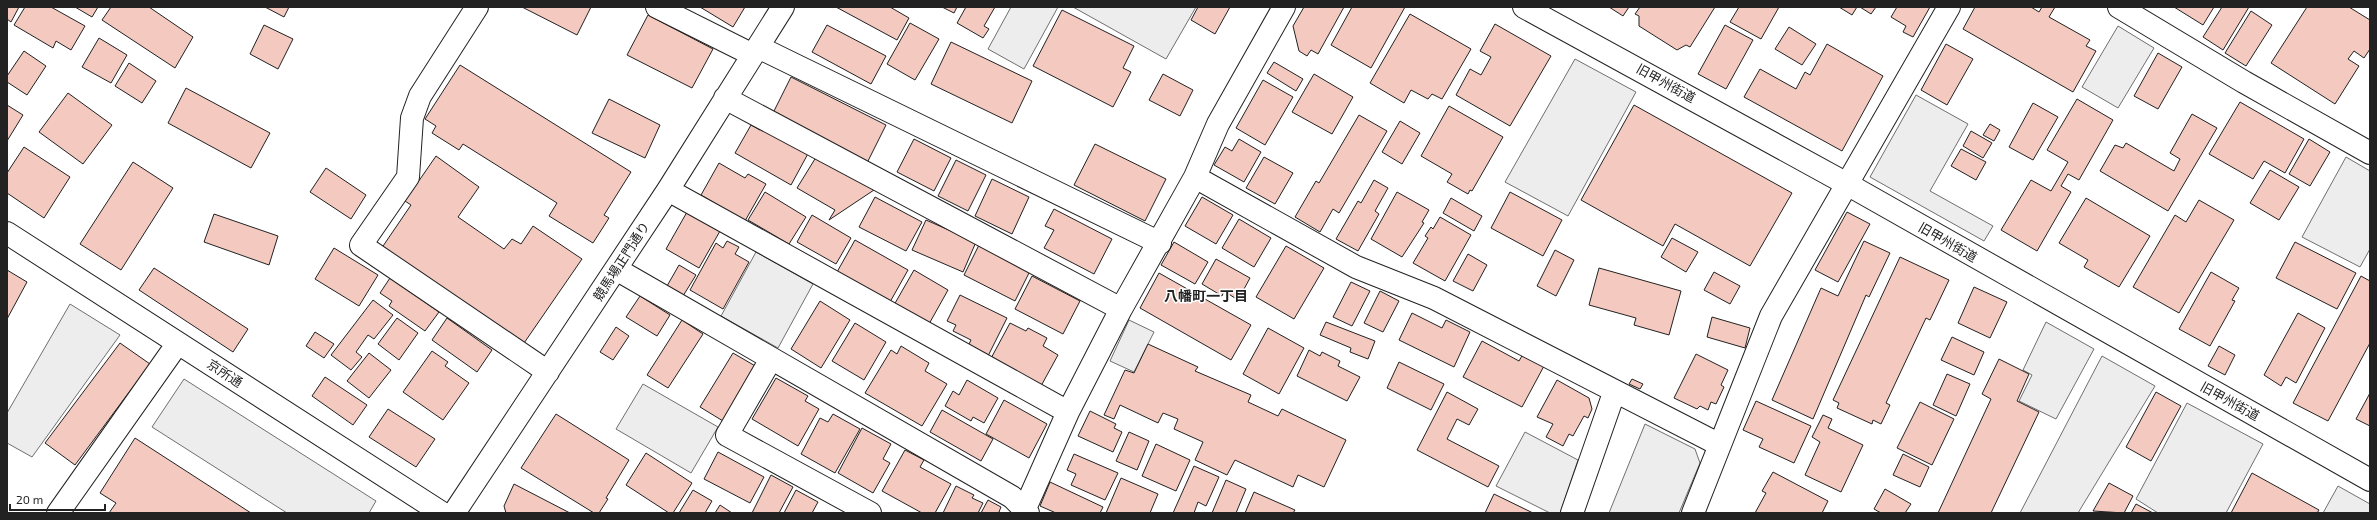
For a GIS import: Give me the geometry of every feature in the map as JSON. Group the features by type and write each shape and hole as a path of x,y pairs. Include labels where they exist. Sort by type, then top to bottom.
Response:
{"street":[{"path":"477,7 420,96 412,118 408,177 361,245 548,372"},
{"path":"657,7 756,51 1160,243"},
{"name":"競馬場正門通り","path":"454,513 616,270 783,7"},
{"path":"616,270 1012,497 1025,512 1068,412 1121,309 1160,243 1195,177 1218,124 1284,7"},
{"name":"旧甲州街道","path":"1524,7 1847,184 2370,480"},
{"path":"1693,513 1771,316 1949,7"},
{"path":"2119,7 2244,82 2370,153"},
{"path":"725,98 1121,309"},
{"path":"1195,177 1356,267 1434,298 1614,393 1720,445"},
{"path":"668,190 1068,412"},
{"name":"京所通","path":"7,232 442,513"},
{"path":"58,513 178,343"},
{"path":"771,359 727,435 870,513"},
{"path":"1572,513 1614,393"}],"shaded area":[{"path":"1011,7 1058,7 1024,69 988,49"},
{"path":"1073,7 1196,7 1166,59"},
{"path":"2118,26 2154,48 2118,108 2082,87"},
{"path":"1575,59 1636,92 1568,216 1505,182"},
{"path":"1916,95 1968,124 1930,191 1993,226 1984,241 1870,177"},
{"path":"2346,157 2370,171 2370,249 2360,267 2302,237"},
{"path":"756,252 813,284 778,348 721,316"},
{"path":"70,304 120,335 32,457 7,443 7,413"},
{"path":"1129,320 1154,332 1134,372 1110,361"},
{"path":"2046,322 2094,349 2056,419 2019,401 2032,375 2023,370"},
{"path":"2102,356 2155,386 2078,513 2020,513"},
{"path":"184,379 376,501 369,513 287,513 152,427"},
{"path":"643,384 718,427 691,473 616,429"},
{"path":"2187,403 2263,444 2226,513 2158,513 2136,499"},
{"path":"1645,424 1695,449 1700,463 1679,513 1609,513"},
{"path":"1525,432 1578,460 1560,513 1550,513 1496,486"},
{"path":"2338,486 2370,504 2370,513 2323,513"}],"building":[{"path":"7,7 19,7 11,22 7,19"},
{"path":"25,7 51,7 85,26 71,50 56,41 53,48 14,25"},
{"path":"75,7 98,7 92,17"},
{"path":"111,7 149,7 193,37 175,68 102,20"},
{"path":"265,7 289,7 284,17"},
{"path":"522,7 591,7 577,35"},
{"path":"700,7 745,7 733,27"},
{"path":"836,7 890,7 909,18 897,40"},
{"path":"942,7 957,7 954,13"},
{"path":"966,7 995,7 984,26 989,29 983,38 957,23"},
{"path":"1198,7 1230,7 1215,34 1191,20"},
{"path":"1304,7 1344,7 1318,54 1311,50 1307,56 1299,51 1293,26"},
{"path":"1352,7 1405,7 1371,68 1331,45"},
{"path":"1609,7 1629,7 1623,16"},
{"path":"1640,7 1715,7 1690,47 1686,45 1677,50 1639,26 1639,16 1635,14"},
{"path":"1739,7 1779,7 1761,39 1730,22"},
{"path":"1839,7 1857,7 1852,15"},
{"path":"1860,7 1876,7 1871,14"},
{"path":"1897,7 1930,7 1913,37 1903,32 1906,26 1891,17"},
{"path":"1975,7 2031,7 2039,12 2042,7 2055,7 2049,17 2090,40 2086,46 2096,51 2073,92 1963,29"},
{"path":"2174,7 2214,7 2203,25"},
{"path":"2222,7 2249,7 2223,50 2203,37"},
{"path":"2307,7 2349,7 2370,20 2370,49 2364,58 2354,51 2348,59 2359,66 2335,104 2271,63"},
{"path":"1062,10 1134,46 1123,68 1131,72 1113,107 1033,66"},
{"path":"2251,11 2272,25 2246,66 2225,53"},
{"path":"1410,14 1471,49 1442,99 1432,94 1428,99 1411,90 1404,103 1370,83"},
{"path":"648,15 713,49 692,88 627,55"},
{"path":"910,23 939,39 915,80 887,64"},
{"path":"1495,24 1551,56 1510,126 1456,95 1470,69 1481,75 1491,57 1480,51"},
{"path":"264,25 293,39 278,69 250,54"},
{"path":"827,25 886,56 871,84 812,52"},
{"path":"1725,25 1753,40 1726,89 1698,74"},
{"path":"1789,27 1816,44 1802,65 1775,49"},
{"path":"99,38 127,55 111,83 82,67"},
{"path":"951,42 1032,81 1012,123 931,84"},
{"path":"1827,44 1883,76 1842,151 1744,97 1760,69 1796,89 1805,72 1810,75"},
{"path":"1946,44 1973,59 1947,105 1921,90"},
{"path":"24,51 46,66 27,95 7,82 7,76"},
{"path":"2158,53 2182,67 2158,109 2134,96"},
{"path":"1274,62 1303,79 1296,91 1267,73"},
{"path":"129,63 156,81 142,103 115,86"},
{"path":"460,65 631,172 604,215 609,218 593,243 549,216 557,203 463,144 459,150 432,133 436,126 425,119"},
{"path":"1163,74 1193,90 1180,116 1149,100"},
{"path":"1314,74 1353,97 1332,134 1292,112"},
{"path":"791,77 886,125 867,163 772,115"},
{"path":"1263,80 1293,97 1265,145 1236,128"},
{"path":"186,88 270,133 251,168 168,123"},
{"path":"68,93 112,125 83,164 39,132"},
{"path":"609,99 660,125 645,158 592,133"},
{"path":"2077,99 2113,120 2079,180 2068,174 2061,186 2071,192 2037,251 2001,230 2031,180 2051,191 2068,162 2047,150"},
{"path":"2240,102 2304,139 2285,173 2264,161 2253,179 2209,154"},
{"path":"2033,103 2058,117 2033,160 2009,147"},
{"path":"7,105 23,115 7,141"},
{"path":"1634,105 1792,193 1750,266 1675,224 1663,246 1581,200"},
{"path":"1449,106 1503,137 1472,191 1470,190 1468,194 1447,182 1452,174 1421,156"},
{"path":"2192,114 2217,128 2168,211 2100,171 2115,145 2123,148 2126,143 2174,171 2180,159 2170,153"},
{"path":"1359,115 1387,131 1339,213 1333,209 1320,232 1295,217 1316,181 1319,183"},
{"path":"1400,121 1420,133 1402,164 1382,152"},
{"path":"763,124 810,150 791,185 735,153 751,125 760,130"},
{"path":"1990,124 2000,130 1994,141 1983,135"},
{"path":"1971,131 1992,143 1983,158 1963,146"},
{"path":"914,139 951,158 934,191 897,172"},
{"path":"1239,139 1261,152 1244,182 1214,165 1225,147 1232,151"},
{"path":"2309,139 2330,152 2310,186 2289,174"},
{"path":"1095,144 1166,179 1145,221 1074,185"},
{"path":"24,147 70,177 44,218 7,193 7,173"},
{"path":"1961,149 1986,162 1976,180 1951,166"},
{"path":"818,154 877,188 829,220 835,210 797,188"},
{"path":"436,156 479,187 458,217 504,249 512,239 521,244 533,226 582,259 522,346 381,249 411,205 405,201"},
{"path":"1264,157 1293,173 1275,204 1246,188"},
{"path":"956,160 986,175 968,211 938,196"},
{"path":"133,162 173,188 121,270 80,244"},
{"path":"719,163 745,178 748,174 766,184 745,221 701,195"},
{"path":"326,168 366,195 351,219 310,192"},
{"path":"2270,170 2299,187 2279,220 2250,203"},
{"path":"992,179 1029,197 1012,234 975,216"},
{"path":"1374,180 1388,188 1375,211 1379,214 1358,251 1336,239 1358,201 1361,203"},
{"path":"765,192 806,217 789,244 748,220"},
{"path":"1397,192 1429,210 1422,222 1424,223 1402,257 1371,239"},
{"path":"1510,192 1562,220 1543,256 1491,228"},
{"path":"875,197 922,222 906,251 859,227"},
{"path":"1202,197 1233,215 1216,244 1185,226"},
{"path":"1451,198 1482,216 1474,231 1443,213"},
{"path":"2086,198 2150,236 2119,287 2084,267 2088,260 2059,243"},
{"path":"2199,200 2234,220 2179,313 2133,287 2175,215 2186,222"},
{"path":"1054,209 1112,239 1094,274 1044,248 1054,230 1045,226"},
{"path":"687,212 720,231 699,268 666,249"},
{"path":"1847,212 1870,224 1838,282 1815,270"},
{"path":"214,214 278,236 269,265 204,242"},
{"path":"812,215 851,238 836,264 797,242"},
{"path":"1440,217 1471,235 1445,281 1413,263 1428,238 1425,236 1431,227 1433,229"},
{"path":"1239,219 1271,238 1254,267 1222,248"},
{"path":"926,220 976,242 963,272 912,250"},
{"path":"1672,238 1698,252 1686,272 1661,257"},
{"path":"855,240 908,270 890,302 837,272"},
{"path":"727,241 739,247 735,254 749,262 723,309 690,290 716,243 723,248"},
{"path":"1864,241 1890,253 1869,297 1866,295 1813,419 1772,400 1821,288 1838,296"},
{"path":"1174,242 1208,262 1195,284 1161,265"},
{"path":"2295,242 2356,273 2337,309 2276,278"},
{"path":"980,243 1031,269 1015,301 964,275"},
{"path":"1286,246 1324,268 1294,319 1256,297"},
{"path":"334,248 378,275 359,306 315,279"},
{"path":"1555,250 1574,260 1556,296 1537,286"},
{"path":"1468,254 1487,265 1473,291 1453,281"},
{"path":"1900,257 1949,280 1930,320 1926,318 1886,403 1890,405 1881,424 1873,420 1872,424 1837,408 1839,403 1833,400"},
{"path":"1216,259 1250,278 1238,300 1224,291 1222,296 1202,284"},
{"path":"679,265 696,275 683,296 667,286"},
{"path":"154,268 248,329 233,352 139,290"},
{"path":"1599,268 1681,291 1669,335 1634,325 1636,318 1589,305"},
{"path":"7,270 27,282 7,319"},
{"path":"914,270 948,290 929,324 894,305"},
{"path":"1714,272 1740,286 1730,304 1704,290"},
{"path":"2211,272 2239,288 2232,300 2235,301 2210,346 2179,329"},
{"path":"1159,273 1251,325 1231,360 1140,308"},
{"path":"1032,276 1080,301 1063,334 1015,309"},
{"path":"2361,276 2370,281 2370,343 2328,421 2293,403"},
{"path":"390,278 439,312 425,331 389,306 392,301 380,293"},
{"path":"1351,282 1370,291 1352,326 1333,317"},
{"path":"1974,287 2007,302 1990,338 1958,323"},
{"path":"1380,291 1399,301 1383,332 1364,323"},
{"path":"960,295 1007,318 987,358 967,348 971,340 953,331 956,325 947,321"},
{"path":"640,296 670,315 657,336 626,317"},
{"path":"373,300 393,315 374,339 368,335 356,352 362,357 351,370 331,355"},
{"path":"820,301 850,320 821,368 791,349"},
{"path":"1412,313 1442,328 1446,320 1470,332 1454,367 1399,340"},
{"path":"2298,313 2325,328 2296,383 2286,377 2281,386 2264,375"},
{"path":"1712,317 1750,328 1745,348 1707,337"},
{"path":"397,318 418,333 399,360 378,344"},
{"path":"447,318 492,350 477,372 432,340"},
{"path":"682,320 703,334 668,388 647,375"},
{"path":"1326,322 1375,341 1368,359 1350,352 1351,348 1320,335"},
{"path":"855,323 886,342 864,380 832,361"},
{"path":"1010,323 1026,331 1028,328 1047,338 1043,346 1058,355 1041,386 989,362"},
{"path":"616,327 629,336 613,360 600,352"},
{"path":"1268,328 1304,348 1279,394 1243,374"},
{"path":"315,332 334,344 324,358 306,346"},
{"path":"1952,337 1984,352 1974,375 1941,360"},
{"path":"1482,341 1519,361 1523,354 1544,366 1522,407 1463,377"},
{"path":"120,343 150,364 75,465 45,443"},
{"path":"1148,344 1198,367 1195,371 1251,395 1248,402 1278,416 1282,409 1346,440 1324,487 1298,475 1293,487 1235,460 1227,475 1195,460 1203,442 1174,429 1178,419 1163,413 1158,423 1120,405 1114,419 1104,415 1125,370 1134,373"},
{"path":"901,346 929,363 925,371 947,384 922,426 865,393 891,350 897,354"},
{"path":"2219,346 2235,355 2225,375 2208,366"},
{"path":"1309,350 1320,356 1322,352 1340,361 1338,366 1360,377 1347,401 1297,376"},
{"path":"432,351 448,362 445,366 469,383 443,420 403,392"},
{"path":"369,353 391,370 369,398 347,381"},
{"path":"733,353 757,367 723,421 700,407"},
{"path":"1696,354 1728,370 1721,385 1724,387 1716,404 1711,402 1708,410 1700,406 1697,409 1674,398"},
{"path":"1999,359 2029,374 2017,401 2039,412 1991,513 1938,513 1991,399 1982,394"},
{"path":"1399,362 1444,384 1431,410 1387,388"},
{"path":"1947,374 1970,384 1956,416 1933,405"},
{"path":"325,377 367,405 353,425 312,396"},
{"path":"776,378 808,396 805,401 819,409 798,446 752,419"},
{"path":"1632,379 1643,384 1640,389 1629,384"},
{"path":"967,380 998,398 984,423 973,417 971,421 945,406 953,391 959,395"},
{"path":"1557,380 1589,398 1592,409 1588,418 1584,416 1573,436 1569,434 1563,446 1546,437 1553,424 1537,417"},
{"path":"1447,392 1478,409 1469,425 1457,419 1447,439 1499,466 1488,487 1417,450"},
{"path":"2156,392 2181,406 2151,461 2126,447"},
{"path":"2370,393 2370,426 2356,419"},
{"path":"1004,400 1047,424 1029,458 986,434"},
{"path":"1756,401 1811,426 1794,463 1759,447 1763,439 1743,430"},
{"path":"1920,402 1954,419 1932,465 1897,448"},
{"path":"388,409 435,439 416,467 369,437"},
{"path":"942,410 993,439 981,461 930,432"},
{"path":"1090,411 1116,424 1114,428 1122,432 1113,452 1078,436"},
{"path":"556,414 629,460 606,498 608,499 599,513 594,513 521,468"},
{"path":"833,414 860,429 835,473 801,454 820,418 828,422"},
{"path":"1823,415 1832,419 1828,428 1863,445 1841,492 1805,475 1820,442 1812,437"},
{"path":"862,428 891,444 883,459 890,463 873,493 838,473"},
{"path":"1129,432 1149,441 1137,470 1116,461"},
{"path":"135,438 251,513 109,513 116,503 100,493"},
{"path":"1156,444 1190,460 1176,491 1142,476"},
{"path":"905,450 924,460 920,467 951,484 935,513 922,513 882,491"},
{"path":"718,452 764,477 750,503 704,479"},
{"path":"646,453 692,483 673,513 669,513 626,485"},
{"path":"1074,454 1118,473 1105,500 1071,485 1076,474 1067,470"},
{"path":"1903,454 1929,467 1920,487 1893,475"},
{"path":"1194,466 1219,477 1206,506 1198,502 1194,513 1173,513"},
{"path":"1773,472 1828,501 1822,513 1755,513 1766,493 1762,491"},
{"path":"2252,473 2319,510 2317,513 2231,513"},
{"path":"771,475 793,487 779,513 752,513"},
{"path":"1121,478 1158,494 1150,513 1106,513"},
{"path":"1226,480 1246,489 1236,513 1212,513"},
{"path":"1050,482 1103,507 1100,513 1056,513 1040,506"},
{"path":"2109,483 2133,496 2124,513 2093,511"},
{"path":"514,484 570,513 506,513 504,506"},
{"path":"956,486 974,495 972,498 983,503 978,513 943,513"},
{"path":"1885,489 1911,504 1905,513 1881,513 1874,509"},
{"path":"693,490 712,501 705,513 679,513"},
{"path":"796,490 818,502 812,513 784,513"},
{"path":"1254,492 1295,510 1293,513 1245,513"},
{"path":"1494,494 1533,513 1485,513"},
{"path":"988,500 1001,507 999,512 1002,513 981,513"},
{"path":"2136,504 2153,513 2131,513"},
{"path":"720,505 732,513 715,513"}],"district":[{"name":"八幡町一丁目","path":"1206,296"}]}
